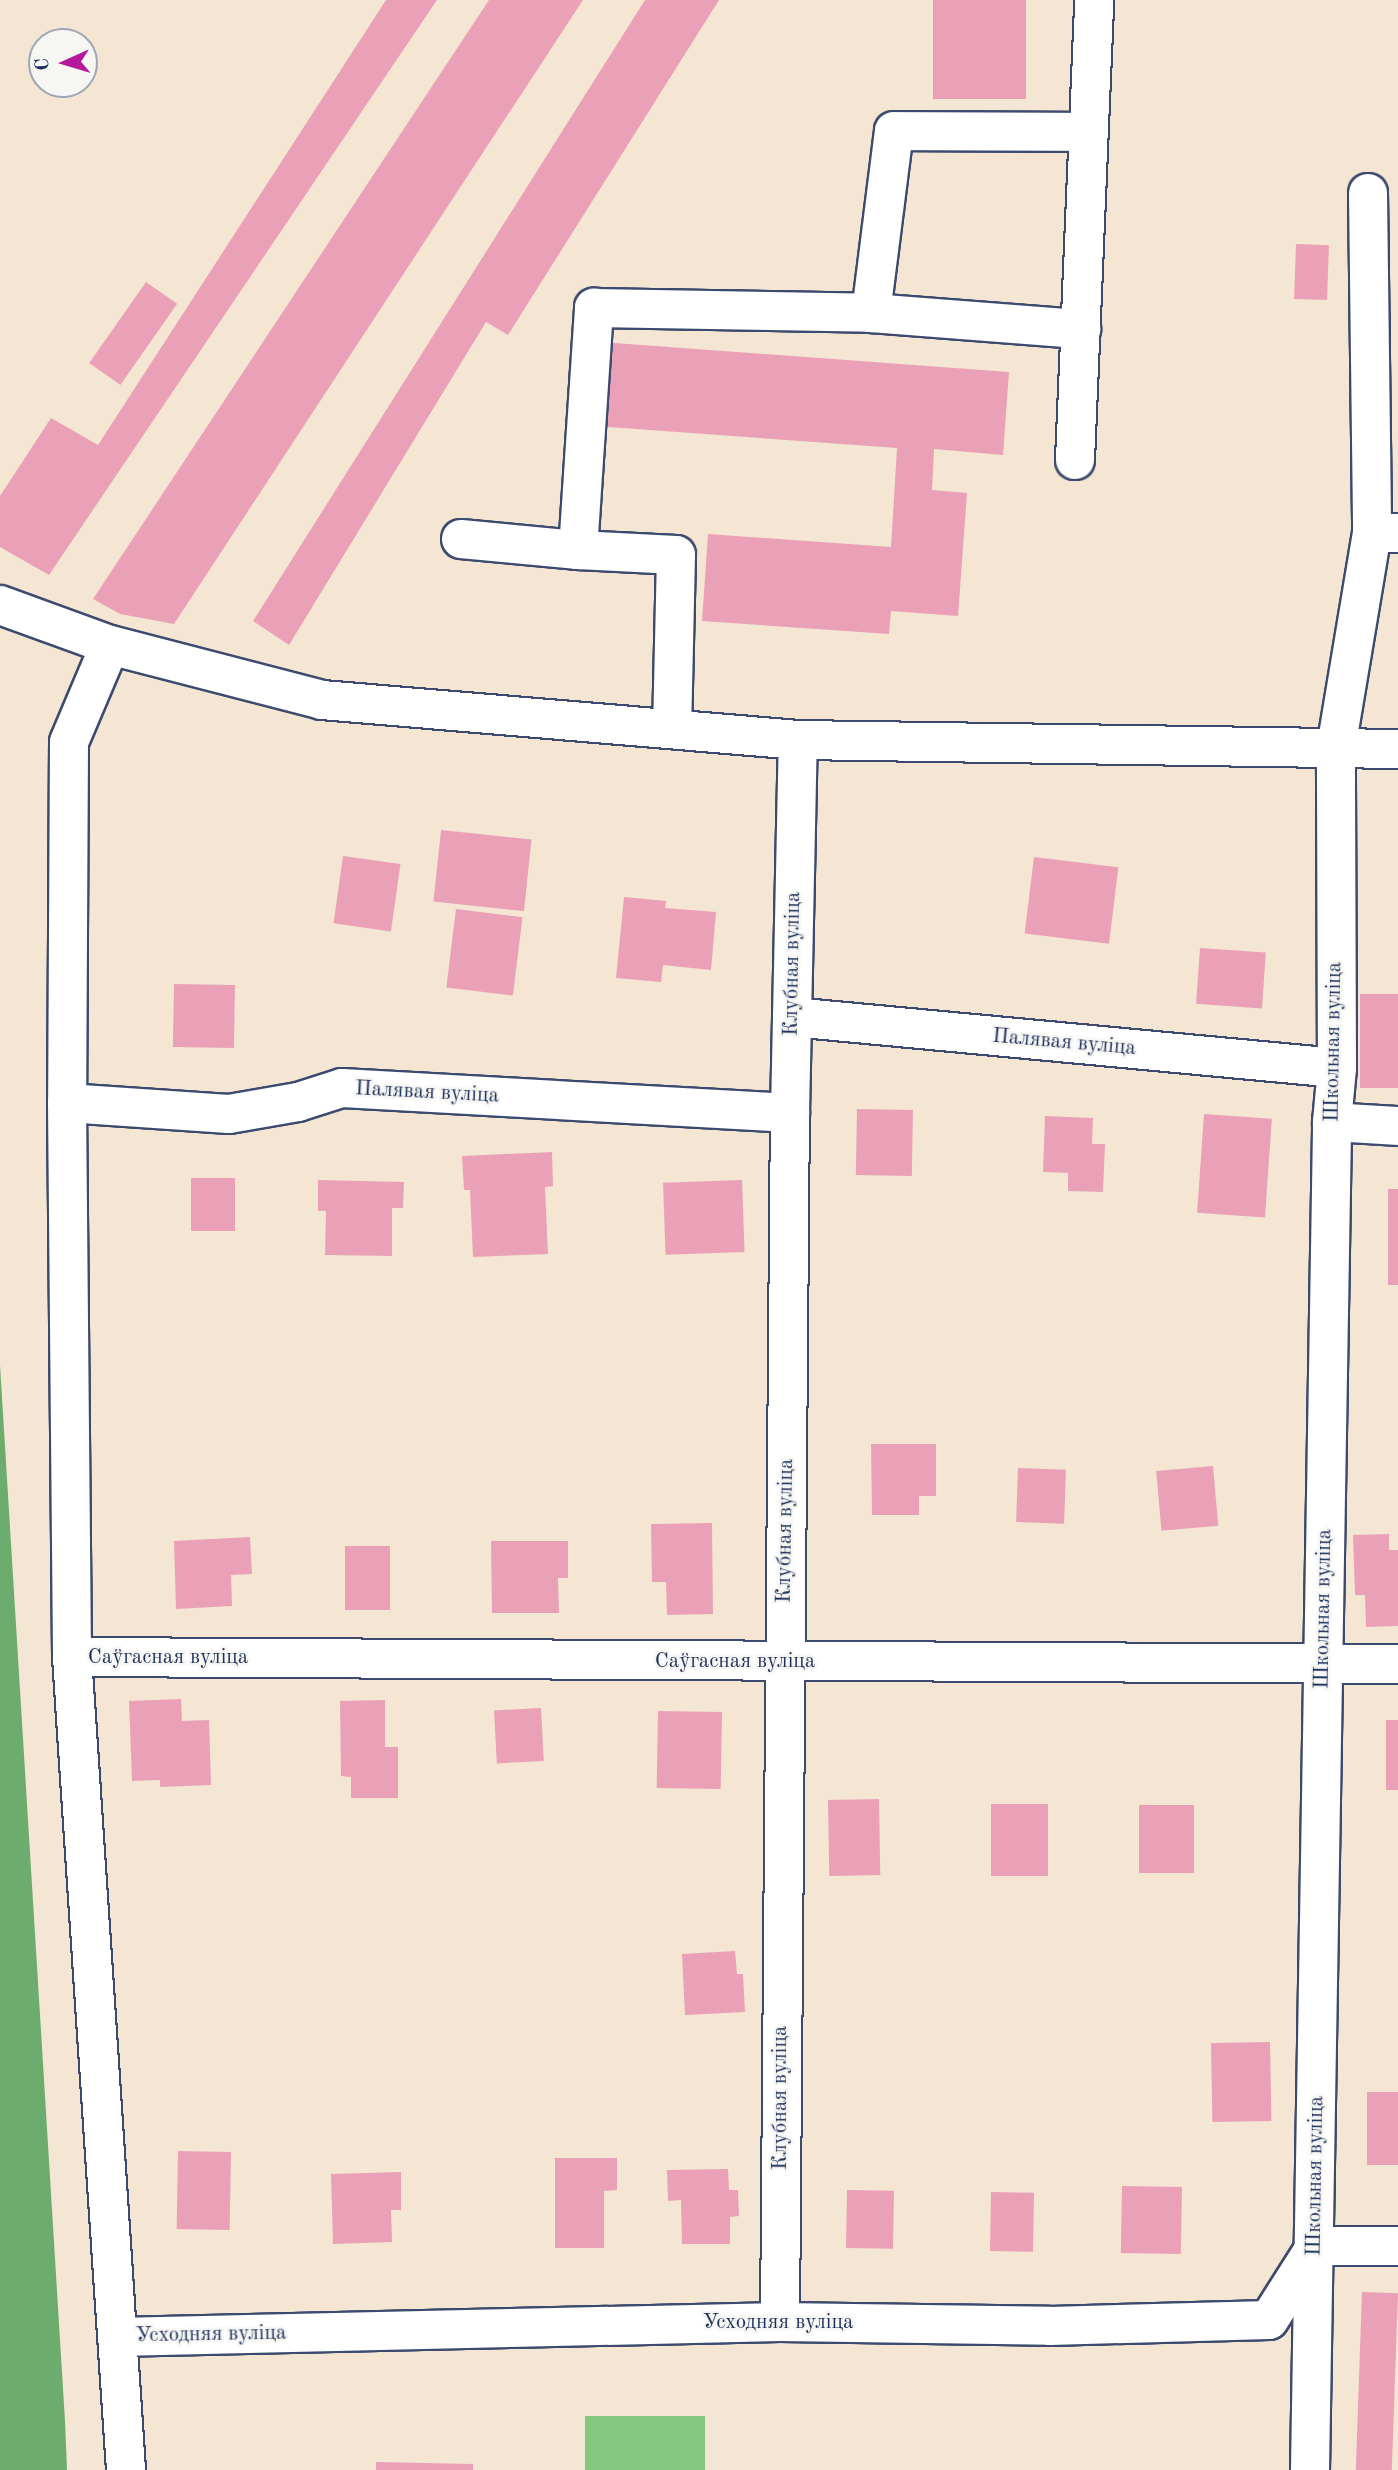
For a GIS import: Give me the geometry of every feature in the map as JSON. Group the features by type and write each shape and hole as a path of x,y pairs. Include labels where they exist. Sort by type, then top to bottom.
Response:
{"street":[{"path":"1075,460 1094,0"},
{"path":"871,313 894,131 1089,132"},
{"name":"Школьная вуліца","path":"1310,2470 1332,1122 1337,1068 1336,748 1385,533 1368,193"},
{"path":"578,550 594,308 871,313 1080,328"},
{"path":"461,539 578,550 676,555 672,729"},
{"path":"0,605 110,645 321,700 798,740 1398,750"},
{"path":"110,645 69,742 67,1103 72,1657 125,2470"},
{"name":"Клубная вуліца","path":"780,2322 790,1112 798,740"},
{"name":"Палявая вуліца","path":"792,1017 1337,1068"},
{"name":"Палявая вуліца","path":"67,1103 229,1114 298,1102 342,1088 790,1112"},
{"path":"1332,1122 1398,1126"},
{"name":"Саўгасная вуліца","path":"72,1657 1398,1664"},
{"path":"1315,2246 1398,2246"},
{"name":"Усходняя вуліца","path":"117,2337 780,2322 1050,2326 1269,2320 1315,2246"}],"green space":[{"path":"0,1365 65,2421 67,2470 0,2470"},
{"path":"585,2416 705,2416 705,2470 585,2470"}],"building":[{"path":"386,0 437,0 49,575 0,547 0,496 51,418 98,445"},
{"path":"489,0 583,0 174,624 120,614 93,599"},
{"path":"645,0 719,0 508,335 486,322 289,645 253,621"},
{"path":"933,0 1026,0 1026,99 933,99"},
{"path":"1296,244 1329,245 1327,300 1294,299"},
{"path":"146,282 177,304 120,385 89,363"},
{"path":"601,342 1009,372 1003,455 934,449 932,490 967,493 958,616 891,611 889,634 702,621 708,534 891,547 897,448 594,426"},
{"path":"441,830 532,840 524,911 433,902"},
{"path":"343,856 400,864 391,931 334,923"},
{"path":"1034,857 1118,867 1109,944 1025,933"},
{"path":"624,897 666,901 665,908 716,912 711,970 663,965 661,982 616,978"},
{"path":"456,909 523,917 513,996 446,987"},
{"path":"1200,948 1266,953 1262,1008 1196,1004"},
{"path":"174,984 235,985 234,1048 173,1047"},
{"path":"1360,994 1398,994 1398,1088 1360,1088"},
{"path":"857,1109 913,1110 912,1176 856,1175"},
{"path":"1204,1114 1272,1119 1265,1218 1197,1213"},
{"path":"1045,1116 1093,1118 1092,1144 1105,1144 1103,1192 1068,1191 1068,1173 1043,1172"},
{"path":"552,1152 553,1186 545,1187 548,1254 473,1257 470,1190 464,1190 462,1156"},
{"path":"191,1178 235,1178 235,1231 191,1231"},
{"path":"318,1180 404,1182 403,1208 392,1208 392,1256 325,1255 326,1211 318,1211"},
{"path":"742,1180 745,1252 666,1255 663,1183"},
{"path":"1388,1189 1398,1189 1398,1285 1388,1285"},
{"path":"871,1444 936,1444 936,1496 919,1496 919,1515 872,1515"},
{"path":"1213,1466 1218,1526 1161,1531 1156,1471"},
{"path":"1018,1468 1066,1470 1064,1524 1016,1522"},
{"path":"712,1523 713,1614 667,1615 666,1582 652,1582 651,1524"},
{"path":"1389,1534 1389,1550 1398,1550 1398,1626 1366,1627 1365,1595 1355,1595 1353,1535"},
{"path":"250,1537 252,1574 231,1575 232,1606 176,1609 174,1541"},
{"path":"491,1541 568,1541 568,1578 558,1578 559,1613 492,1613"},
{"path":"345,1546 390,1546 390,1610 345,1610"},
{"path":"181,1699 182,1721 209,1720 211,1785 160,1787 160,1780 132,1781 129,1701"},
{"path":"385,1700 385,1747 398,1747 398,1798 351,1798 351,1777 341,1776 340,1701"},
{"path":"541,1708 544,1761 497,1763 494,1710"},
{"path":"658,1711 722,1712 721,1789 657,1788"},
{"path":"1386,1720 1398,1720 1398,1790 1386,1790"},
{"path":"879,1799 880,1875 829,1876 828,1800"},
{"path":"991,1804 1048,1804 1048,1876 991,1876"},
{"path":"1139,1805 1194,1805 1194,1873 1139,1873"},
{"path":"735,1951 737,1974 743,1974 745,2012 685,2015 682,1954"},
{"path":"1270,2042 1271,2121 1212,2122 1211,2043"},
{"path":"1367,2092 1398,2092 1398,2165 1367,2165"},
{"path":"178,2151 231,2152 230,2230 177,2229"},
{"path":"555,2158 617,2158 617,2190 604,2191 604,2248 555,2248"},
{"path":"728,2169 729,2190 738,2190 739,2216 730,2217 730,2244 682,2244 681,2200 668,2201 667,2170"},
{"path":"401,2172 401,2210 391,2210 392,2242 333,2244 331,2174"},
{"path":"1122,2186 1182,2187 1181,2254 1121,2253"},
{"path":"847,2190 894,2191 893,2249 846,2248"},
{"path":"991,2192 1034,2193 1033,2252 990,2251"},
{"path":"1362,2292 1398,2293 1392,2470 1356,2470"},
{"path":"376,2462 473,2464 473,2470 376,2470"}]}
